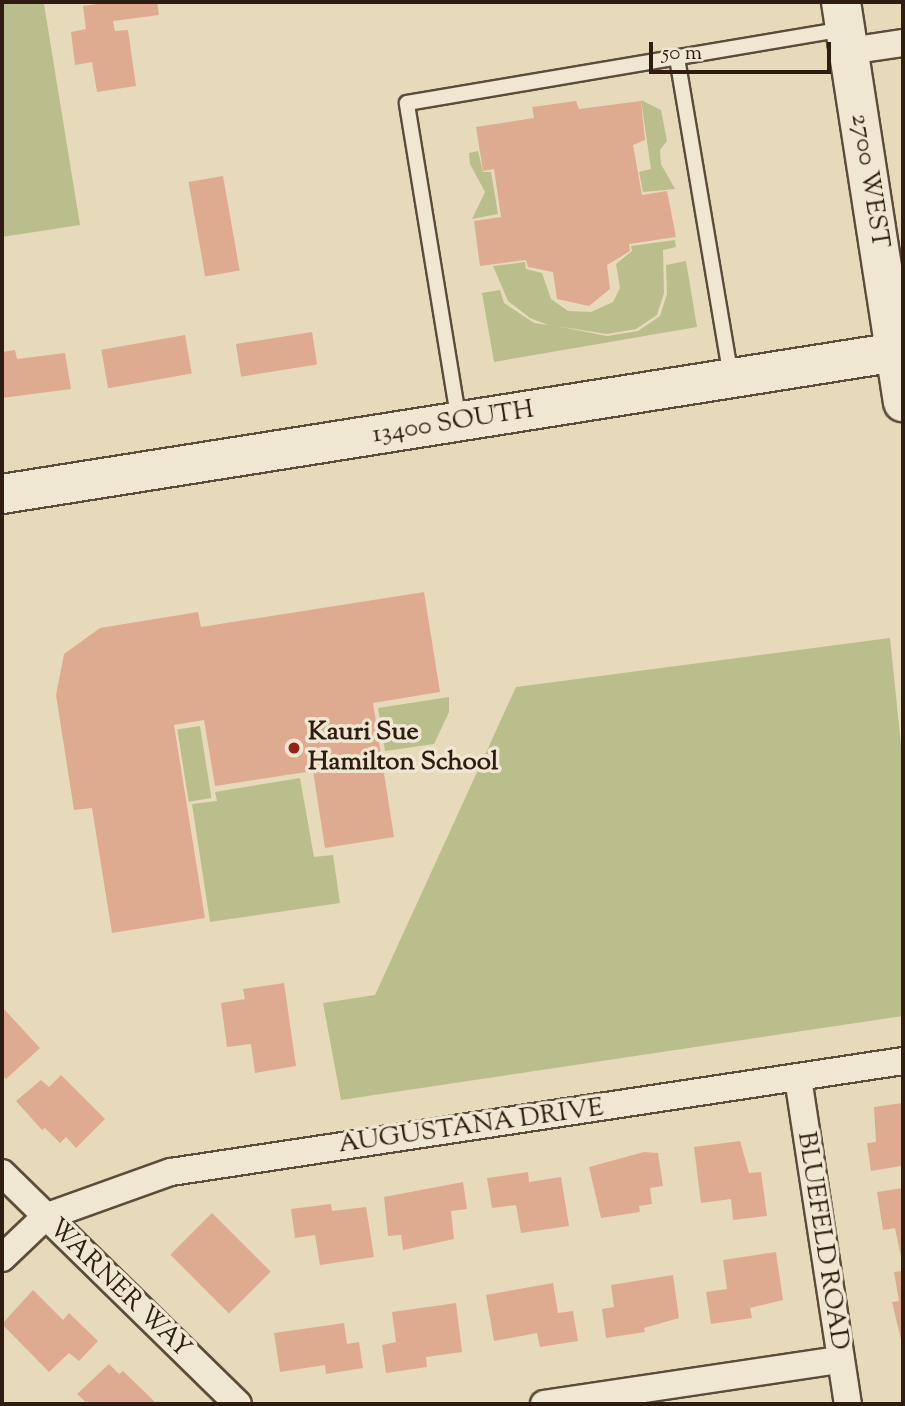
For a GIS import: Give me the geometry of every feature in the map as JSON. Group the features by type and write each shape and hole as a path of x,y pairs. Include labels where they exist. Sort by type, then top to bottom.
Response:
{"main road":[{"name":"2700 WEST","path":"846,27 899,351 903,402"},
{"name":"13400 SOUTH","path":"2,494 899,351"}],"street":[{"path":"846,27 903,43"},
{"name":"AUGUSTANA DRIVE","path":"45,1217 171,1171 903,1061"},
{"name":"BLUEFELD ROAD","path":"798,1078 848,1404"},
{"name":"WARNER WAY","path":"2,1173 238,1404"},
{"path":"2,1258 45,1217"},
{"path":"544,1404 840,1360"}],"lane":[{"path":"459,422 407,103 846,27"},
{"path":"677,58 731,379"}],"green space":[{"path":"2,2 44,4 80,225 2,237"},
{"path":"641,100 661,110 667,141 660,150 661,164 675,189 643,192 639,172 651,169"},
{"path":"478,151 483,172 491,172 498,214 472,219 485,192 470,164 469,153"},
{"path":"675,240 676,247 663,250 664,293 657,315 636,329 607,334 556,326 607,336 638,331 660,316 667,294 666,265 686,261 697,327 494,362 482,293 500,290 504,303 534,323 548,325 530,318 508,301 493,266 525,262 526,269 542,273 551,299 568,311 591,312 613,302 620,288 616,264 632,251 631,246"},
{"path":"890,638 903,765 903,1016 341,1100 323,1003 375,995 516,687"},
{"path":"449,697 449,712 434,744 385,751 378,708"},
{"path":"200,726 211,798 189,802 177,730"},
{"path":"300,778 314,857 333,855 340,903 210,922 192,804 217,801 215,792"}],"building":[{"path":"113,2 157,2 159,15 113,21 115,31 128,30 136,86 97,92 92,62 75,65 71,32 86,29 83,6"},
{"path":"576,101 579,109 641,101 645,140 633,145 642,195 667,191 676,237 629,244 630,251 607,265 610,289 589,306 557,299 553,272 528,267 526,260 480,266 474,221 501,217 494,169 483,171 476,127 534,118 532,107"},
{"path":"223,176 240,271 205,277 189,182"},
{"path":"312,332 317,365 241,377 236,344"},
{"path":"185,335 192,373 108,388 101,350"},
{"path":"15,350 17,359 65,353 71,389 2,398 2,352"},
{"name":"Kauri Sue Hamilton School","path":"424,592 440,692 373,703 394,837 325,848 313,771 215,786 204,720 174,725 205,918 112,933 92,808 74,810 56,695 64,654 100,628 198,612 201,627"},
{"path":"284,983 296,1066 255,1073 251,1044 227,1047 221,1003 245,999 243,989"},
{"path":"2,1007 40,1048 6,1079 2,1075"},
{"path":"61,1075 105,1119 76,1148 66,1137 60,1143 45,1128 42,1130 16,1101 41,1080 49,1087"},
{"path":"903,1103 901,1166 871,1171 867,1143 876,1142 874,1107"},
{"path":"740,1141 749,1173 761,1172 767,1216 733,1220 731,1199 701,1203 694,1147"},
{"path":"644,1152 658,1153 663,1186 650,1188 652,1204 639,1206 640,1212 601,1218 589,1167"},
{"path":"528,1172 529,1182 561,1177 569,1226 521,1233 516,1205 492,1208 487,1178"},
{"path":"463,1182 467,1209 451,1211 454,1239 403,1250 401,1235 388,1236 384,1197"},
{"path":"903,1188 901,1257 895,1228 883,1230 877,1192"},
{"path":"331,1204 332,1211 366,1207 374,1257 320,1265 315,1235 295,1238 291,1209"},
{"path":"212,1213 271,1272 229,1313 170,1255"},
{"path":"776,1252 783,1300 750,1308 752,1318 711,1324 706,1292 727,1289 723,1260"},
{"path":"903,1271 902,1344 892,1302 899,1301 894,1272"},
{"path":"673,1275 679,1318 644,1328 645,1332 606,1338 602,1309 614,1307 611,1285"},
{"path":"553,1283 558,1313 573,1311 578,1341 540,1347 537,1333 494,1341 486,1295"},
{"path":"33,1290 63,1320 69,1313 98,1341 79,1361 69,1353 49,1372 2,1324"},
{"path":"456,1303 462,1352 426,1357 427,1367 386,1373 382,1345 396,1342 392,1312"},
{"path":"344,1323 347,1344 359,1342 363,1368 326,1374 325,1365 280,1372 274,1333"},
{"path":"109,1364 119,1374 123,1371 157,1404 88,1404 77,1394"}],"place":[{"name":"Kauri Sue Hamilton School","path":"294,748"}]}
